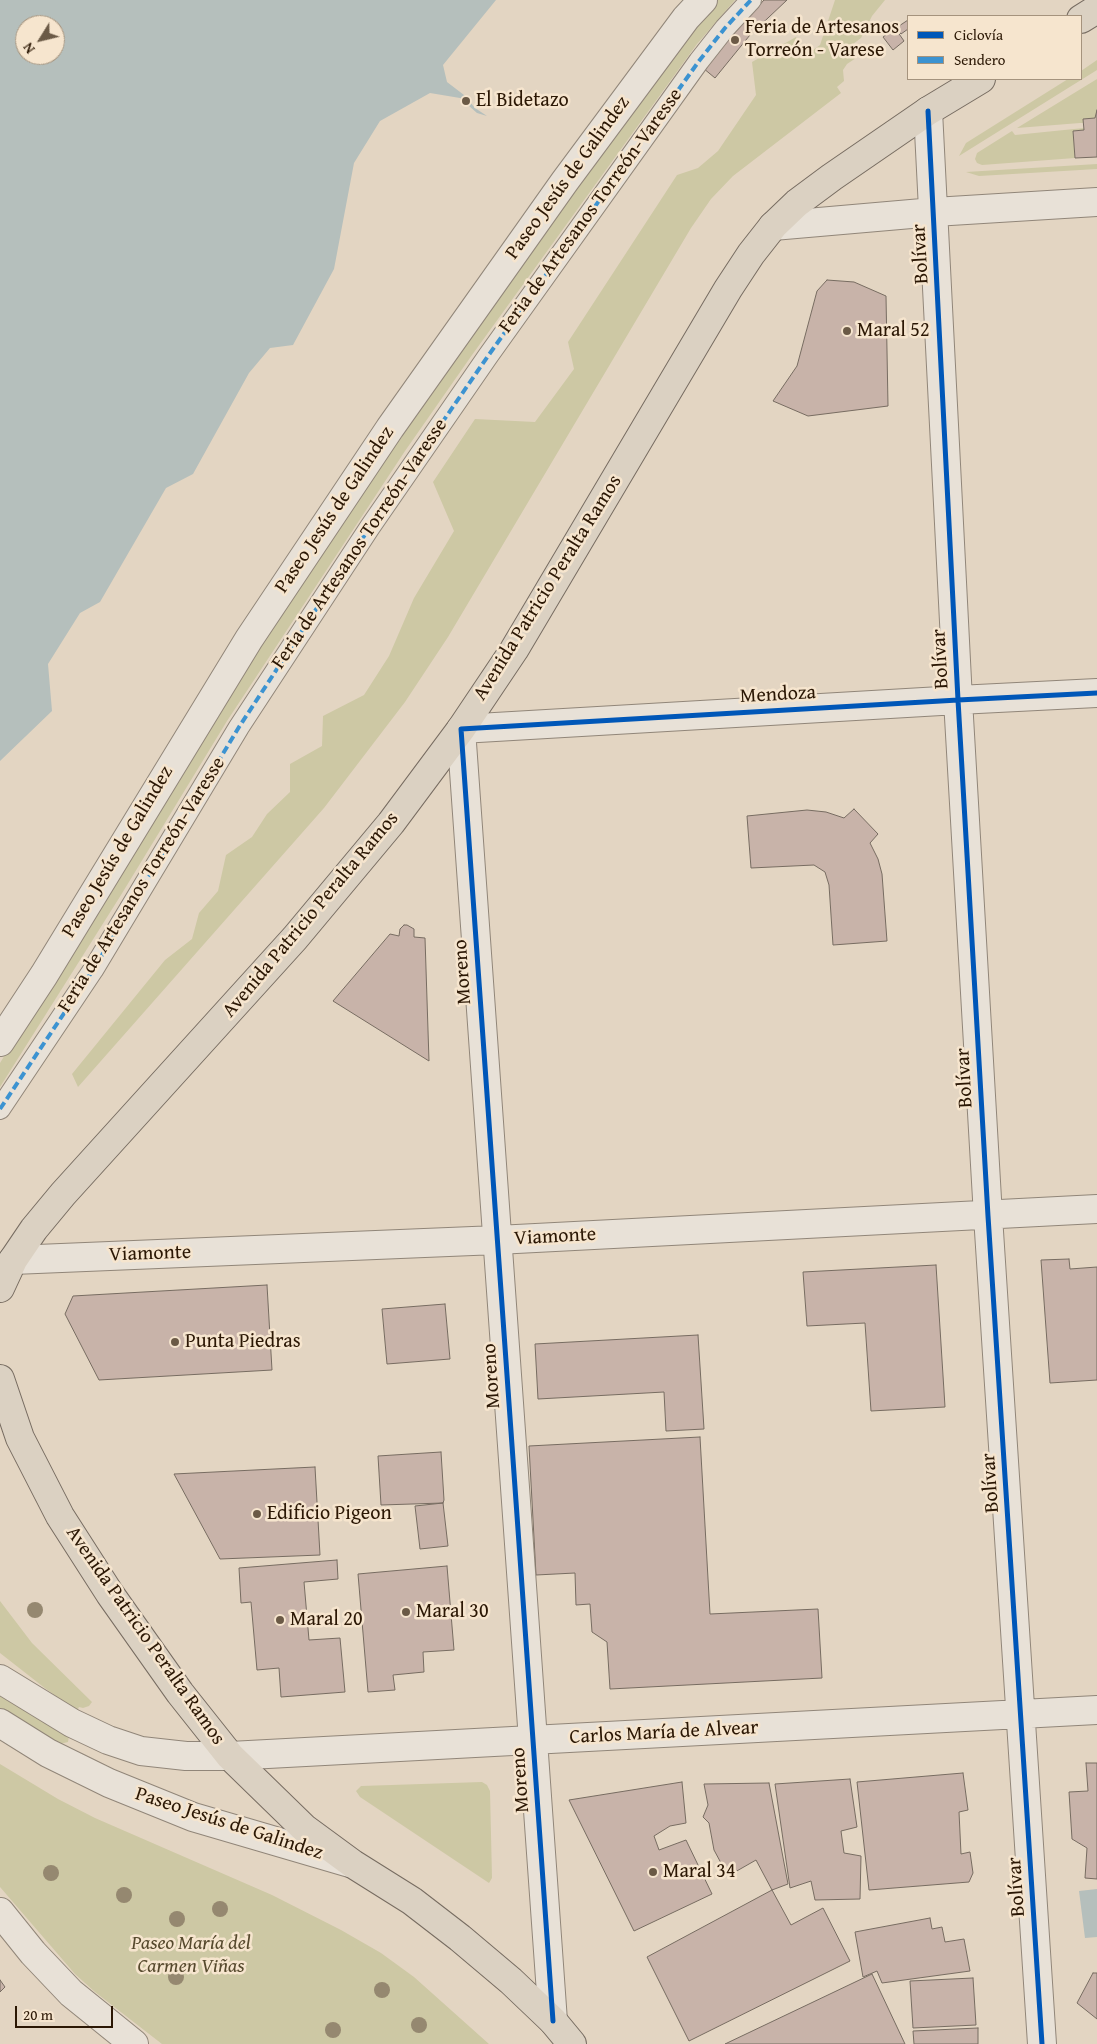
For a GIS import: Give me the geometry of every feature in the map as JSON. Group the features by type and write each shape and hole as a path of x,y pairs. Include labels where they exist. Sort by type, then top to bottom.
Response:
{"main road":[{"path":"1082,17 1097,9"},
{"name":"Avenida Patricio Peralta Ramos","path":"0,1288 13,1260 34,1229 63,1194 301,931 391,823 461,729 514,650 746,261 773,226 797,203 832,177 928,110 979,80"},
{"name":"Avenida Patricio Peralta Ramos","path":"0,1379 20,1438 60,1516 110,1594 169,1678 230,1756 304,1828 353,1864 412,1901 460,1938 511,1981 553,2021 572,2044"}],"street":[{"name":"Paseo Jesús de Galindez","path":"0,1042 44,975 249,639 412,395 565,181 686,18 703,0"},
{"name":"Feria de Artesanos Torreón-Varesse","path":"0,1109 93,970 239,727 370,527 488,356 699,61 725,28 751,0"},
{"name":"Bolívar","path":"928,110 958,700 988,1216 1042,2044"},
{"path":"773,226 934,212 1097,202"},
{"name":"Mendoza","path":"461,729 1097,693"},
{"name":"Moreno","path":"461,729 553,2021"},
{"name":"Viamonte","path":"13,1260 497,1240 1097,1209"},
{"path":"0,1679 72,1723 108,1740 142,1751 186,1756 230,1756"},
{"name":"Carlos María de Alvear","path":"230,1756 1097,1710"},
{"name":"Paseo Jesús de Galindez","path":"0,1724 48,1753 109,1784 193,1817 353,1864"},
{"path":"0,1912 33,1953 71,1993 134,2044"}],"green space":[{"path":"716,0 735,0 697,44 472,355 405,451 227,721 121,895 0,1087 0,1063 215,714 424,399 703,15"},
{"path":"835,0 885,0 872,16 861,38 849,47 856,58 847,64 843,70 844,81 837,87 841,93 733,176 711,199 691,228 448,637 405,702 324,808 78,1087 72,1074 165,960 192,939 199,913 218,891 226,855 252,837 267,814 290,792 290,764 322,746 323,716 364,695 389,656 414,598 454,531 433,482 475,419 535,422 574,369 568,342 677,175 698,168 718,151 756,95 752,62 796,37 806,55 820,45"},
{"path":"1097,60 1097,70 1082,79 1082,70"},
{"path":"1097,79 1097,110 1095,118 1084,119 1083,123 1017,128"},
{"path":"1066,80 1081,80 959,156 966,143"},
{"path":"1084,128 1084,130 1073,131 1075,158 982,165 977,163 975,159 977,153 1012,131 1015,135"},
{"path":"1097,164 1097,169 979,176 966,172"},
{"path":"0,1601 32,1643 92,1702 89,1706 79,1707 77,1711 0,1653"},
{"path":"0,1693 69,1736 68,1742 60,1744 0,1708"},
{"name":"Paseo María del Carmen Viñas","path":"0,1764 58,1799 95,1818 272,1895 341,1930 381,1953 414,1977 489,2044 162,2044 75,1974 0,1887"},
{"path":"482,1782 487,1785 490,1791 492,1878 489,1883 360,1797 356,1791 361,1786"}],"shaded area":[{"path":"0,0 496,0 443,65 447,82 464,95 475,108 487,116 477,113 460,98 430,93 380,121 354,163 334,269 293,345 270,348 249,373 193,474 166,488 100,602 80,613 48,664 52,711 0,761"},
{"path":"1097,1889 1097,1937 1085,1938 1079,1891"}],"building":[{"name":"Feria de Artesanos Torreón - Varese","path":"764,0 787,0 750,35 715,78 703,68"},
{"path":"907,21 907,30 901,34 896,28"},
{"path":"895,28 904,41 893,50 883,37"},
{"path":"1097,110 1097,157 1075,158 1073,131 1084,130 1083,119 1095,118"},
{"name":"Maral 52","path":"827,280 854,282 886,296 888,406 808,416 773,401 797,366 817,291"},
{"path":"854,809 878,834 870,843 878,859 882,874 887,941 833,945 829,885 825,872 814,865 751,868 747,816 807,810 826,812 844,818"},
{"path":"404,925 414,929 414,937 425,938 429,1061 333,1001 390,934 399,936 400,929"},
{"path":"1069,1259 1070,1269 1097,1267 1097,1380 1050,1383 1041,1260"},
{"path":"936,1265 945,1407 871,1411 865,1323 807,1326 803,1272"},
{"name":"Punta Piedras","path":"267,1285 272,1370 99,1380 65,1314 73,1296"},
{"path":"445,1304 450,1359 387,1364 382,1309"},
{"path":"698,1335 704,1429 666,1431 664,1392 538,1399 535,1344"},
{"path":"700,1437 710,1614 818,1609 822,1678 610,1689 607,1642 592,1632 590,1604 576,1605 575,1573 536,1575 529,1446"},
{"path":"441,1452 443,1503 381,1505 378,1456"},
{"name":"Edificio Pigeon","path":"315,1467 320,1555 220,1559 174,1474"},
{"path":"443,1503 448,1546 420,1549 415,1506"},
{"name":"Maral 20","path":"337,1560 338,1579 304,1582 309,1640 340,1638 345,1692 281,1697 279,1668 257,1670 251,1602 241,1603 239,1568"},
{"name":"Maral 30","path":"447,1566 454,1650 423,1652 424,1672 393,1675 395,1690 368,1692 358,1574"},
{"path":"1086,1763 1097,1763 1097,1879 1085,1878 1087,1848 1072,1839 1069,1792 1088,1791"},
{"path":"963,1773 968,1810 959,1812 961,1854 970,1852 973,1873 969,1882 869,1890 857,1782"},
{"path":"850,1779 857,1827 841,1831 844,1853 861,1856 860,1899 815,1900 811,1881 790,1888 775,1784"},
{"name":"Maral 34","path":"682,1782 686,1823 670,1826 654,1836 659,1850 686,1840 712,1894 634,1931 569,1800"},
{"path":"769,1783 788,1884 772,1890 756,1860 728,1876 714,1850 709,1823 703,1817 708,1805 704,1784"},
{"path":"772,1890 791,1925 823,1908 850,1961 689,2041 647,1957"},
{"path":"930,1918 932,1929 942,1927 945,1942 964,1939 970,1971 882,1983 877,1971 863,1977 855,1932"},
{"path":"1093,1973 1097,1973 1097,2019 1077,2003"},
{"path":"872,1974 905,2044 725,2044"},
{"path":"973,1978 976,2025 913,2028 910,1981"},
{"path":"0,1980 5,1987 0,1992"},
{"path":"978,2028 978,2044 914,2044 913,2031"}],"marked path":[{"path":"0,1109 93,970 239,727 370,527 488,356 699,61 725,28 751,0"}],"cycle path":[{"path":"928,111 958,700 988,1216 1042,2044"},
{"path":"553,2021 461,729 1097,693"}],"place":[{"name":"Feria de Artesanos Torreón - Varese","path":"735,40"},
{"name":"El Bidetazo","path":"466,101"},
{"name":"Maral 52","path":"847,331"},
{"name":"Punta Piedras","path":"175,1342"},
{"name":"Edificio Pigeon","path":"257,1514"},
{"name":"Maral 30","path":"406,1612"},
{"name":"Maral 20","path":"280,1620"},
{"name":"Maral 34","path":"653,1872"}]}
